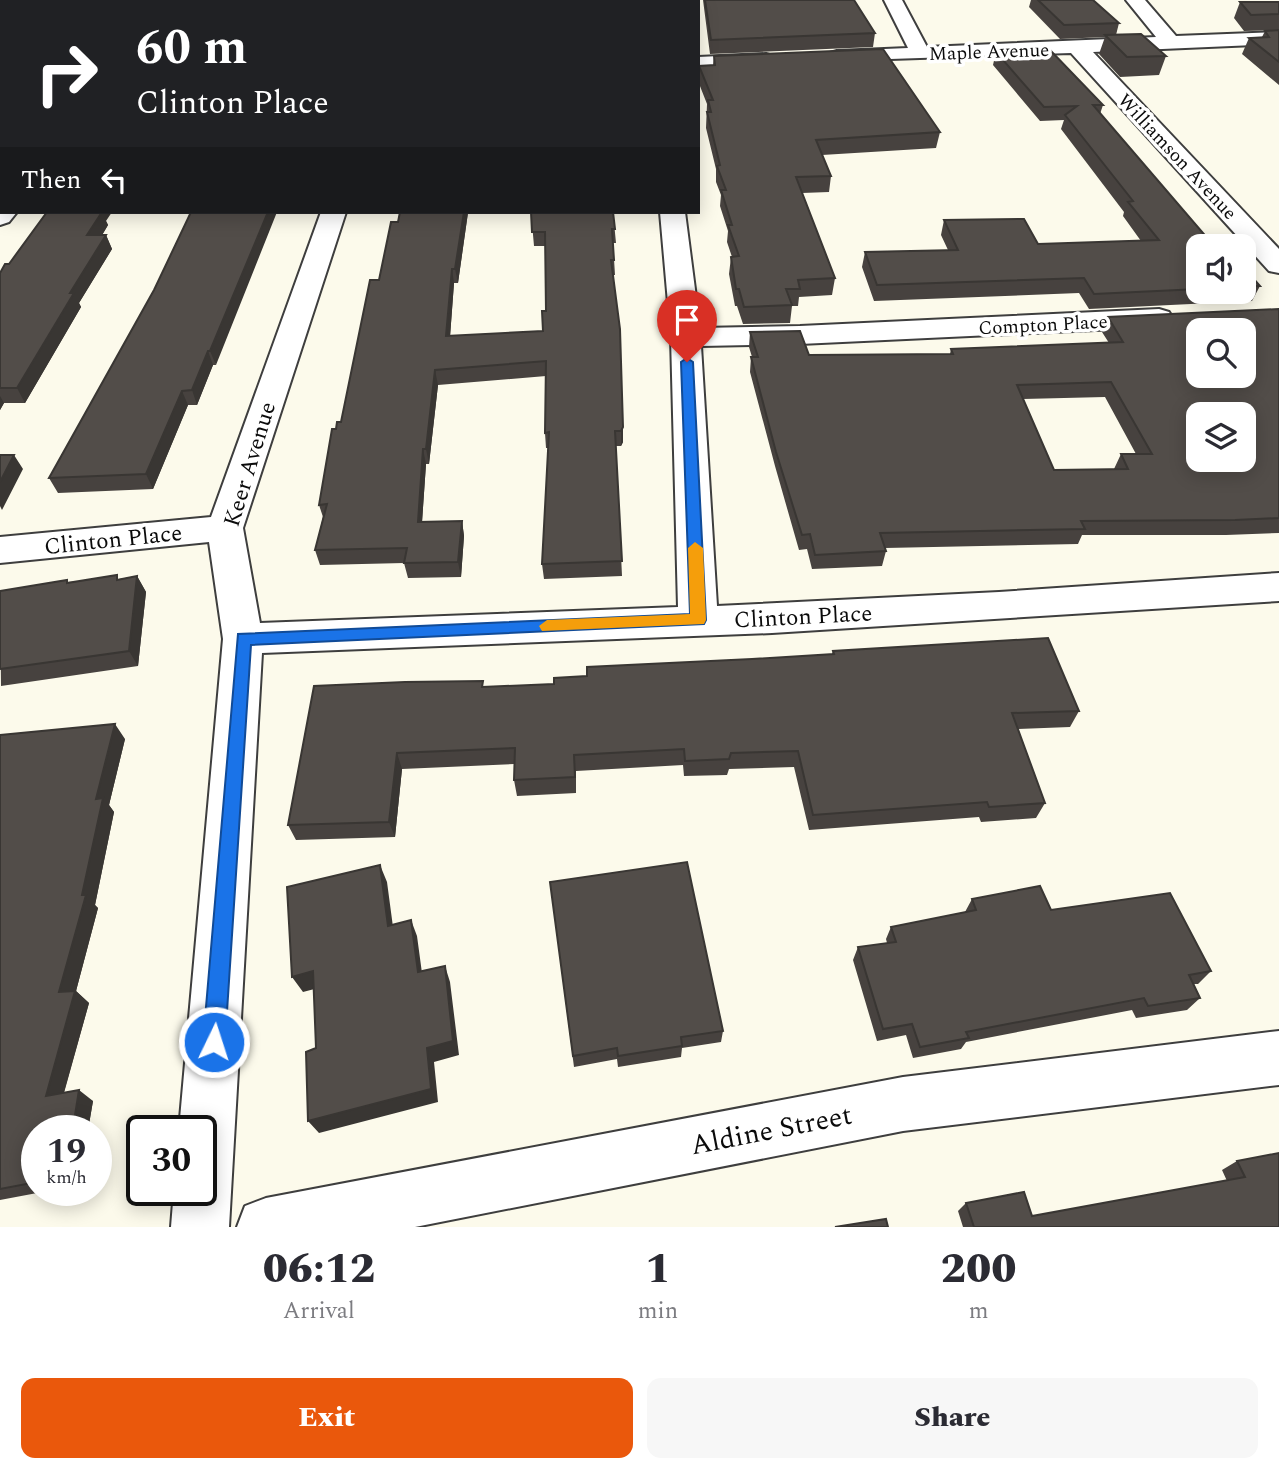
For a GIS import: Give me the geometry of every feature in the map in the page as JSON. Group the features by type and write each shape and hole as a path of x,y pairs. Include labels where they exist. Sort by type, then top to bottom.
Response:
{"street":[{"path":"893,0 921,54"},
{"path":"1135,0 1171,43"},
{"name":"Maple Avenue","path":"816,58 1279,38"},
{"name":"Williamson Avenue","path":"1077,47 1279,265"},
{"path":"700,63 790,59"},
{"name":"Keer Avenue","path":"200,1227 243,639 226,527 332,214"},
{"path":"672,214 686,337 698,620"},
{"name":"Compton Place","path":"686,337 932,329 1182,316"},
{"name":"Clinton Place","path":"0,550 226,527"},
{"name":"Clinton Place","path":"243,639 999,607 1279,587"},
{"name":"Aldine Street","path":"267,1227 903,1104 1279,1058"}],"building":[{"path":"705,0 854,0 875,33 711,40"},
{"path":"1038,0 1093,0 1119,23 1064,25"},
{"path":"1240,2 1279,2 1279,14 1251,15"},
{"path":"1279,30 1279,62 1249,38 1269,37 1265,31"},
{"path":"1141,34 1166,56 1127,57 1105,35"},
{"path":"883,49 940,132 816,140 831,176 796,177 835,278 798,280 800,289 786,289 792,305 744,307 739,289 736,289 731,257 739,256 728,225 732,225 721,190 726,190 717,166 720,165 707,112 711,112 708,100 713,100 700,68 700,66 715,65 714,56"},
{"path":"1050,50 1103,105 1093,105 1204,234 1186,234 1186,290 1094,294 1084,278 877,285 865,252 958,250 944,220 1024,219 1038,244 1159,240 1128,202 1133,201 1065,115 1077,106 1044,107 996,52"},
{"path":"46,214 101,214 87,235 106,235 70,293 74,293 17,388 0,388 0,273 5,264 9,264"},
{"path":"190,214 267,214 192,390 182,391 146,474 49,478 154,290"},
{"path":"400,214 464,214 455,269 452,269 446,336 543,331 542,311 546,311 545,232 532,232 531,214 613,214 614,260 611,260 620,329 623,427 621,431 615,431 622,561 542,564 549,432 545,433 546,361 435,370 426,449 423,449 418,522 462,521 458,562 404,563 407,548 315,550 327,504 319,505 332,429 336,429 337,422 341,422 370,280 379,280 391,222 398,222"},
{"path":"1279,309 1279,518 1081,521 1085,529 880,533 886,551 815,555 810,534 802,535 776,452 751,357 758,357 750,332 800,331 809,355 953,354 951,349 1123,342 1108,317","holes":["1111,382 1152,454 1121,454 1128,469 1054,470 1017,385"]},
{"path":"0,455 14,455 0,482"},
{"path":"117,575 117,580 137,576 129,651 0,669 0,591"},
{"path":"1048,638 1079,711 1012,713 1045,803 989,807 987,802 813,815 798,751 731,753 729,759 685,761 684,749 574,755 575,777 514,780 515,748 397,753 389,822 288,825 314,686 483,681 482,687 554,684 554,678 587,676 587,667 834,654 833,651"},
{"path":"115,724 96,799 103,798 82,895 86,895 59,992 75,991 46,1096 79,1090 75,1115 21,1115 21,1185 0,1189 0,735"},
{"path":"687,862 723,1031 681,1037 682,1046 618,1056 617,1048 573,1056 550,882"},
{"path":"380,865 388,926 411,920 418,972 445,966 453,1041 427,1048 431,1089 308,1121 306,1052 316,1048 313,971 292,977 287,887"},
{"path":"1040,886 1051,910 1170,893 1211,971 1189,975 1200,998 1148,1006 1144,998 966,1032 969,1038 920,1047 912,1024 883,1029 858,947 896,942 891,927 976,910 972,899"},
{"path":"1279,1153 1279,1227 974,1227 966,1203 1024,1192 1032,1216 1245,1177 1237,1161"},
{"path":"886,1219 888,1227 835,1227"}],"slow traffic":[{"path":"547,626 698,620 695,548"}],"route":[{"path":"214,1042 243,639 698,620 687,362"}]}
